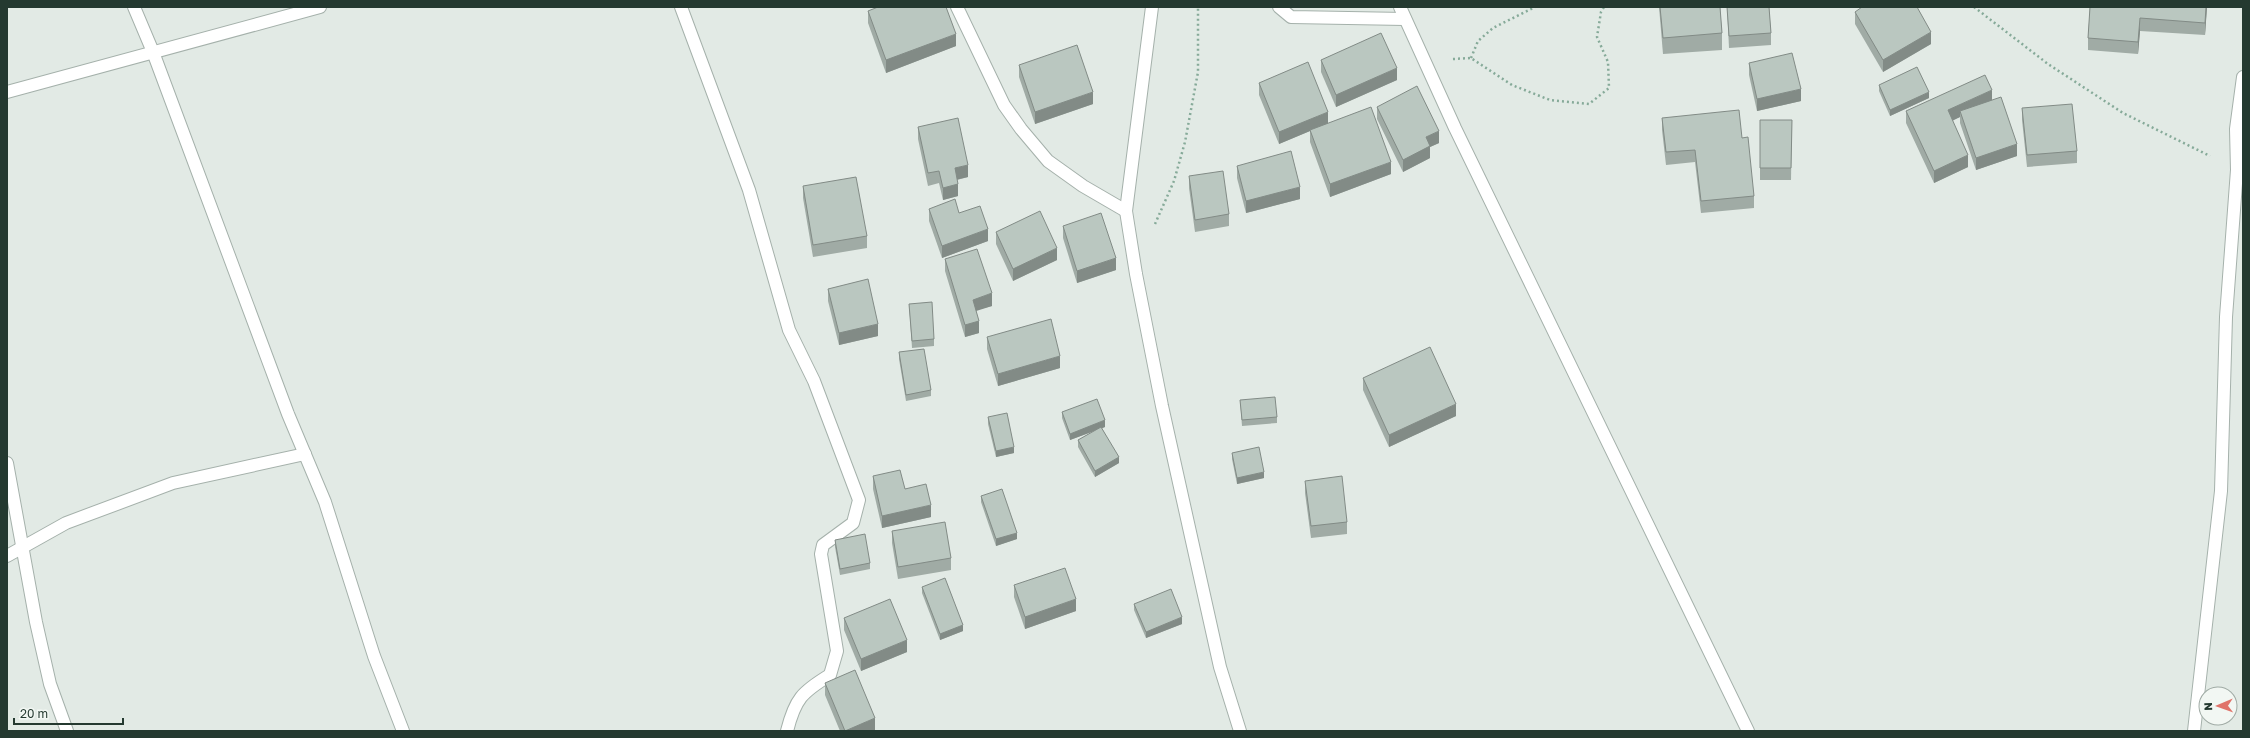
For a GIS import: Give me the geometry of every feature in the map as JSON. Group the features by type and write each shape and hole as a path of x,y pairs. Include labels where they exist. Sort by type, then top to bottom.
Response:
{"street":[{"path":"134,7 153,52 209,204 324,502 374,656 403,731"},
{"path":"7,92 320,7"},
{"path":"681,7 749,190 789,330 814,381 859,500 854,523 823,545 821,554 837,651 830,675 808,688 792,710 787,731"},
{"path":"957,7 1004,105 1030,140 1048,161 1083,186 1126,211"},
{"path":"1152,7 1126,211 1133,257 1162,406 1220,667 1240,731"},
{"path":"1279,7 1291,17 1405,19"},
{"path":"1400,7 1455,128 1748,731"},
{"path":"2194,731 2221,491 2226,317 2237,170 2236,128 2243,77"},
{"path":"7,556 66,523 173,483 305,454"},
{"path":"7,463 50,684 67,731"}],"path":[{"path":"1133,257 1151,234 1174,180 1180,157 1198,72 1198,7"},
{"path":"1471,58 1478,41 1493,28 1535,7"},
{"path":"1424,58 1471,58 1512,85 1550,100 1589,104 1609,88 1608,62 1597,37 1600,12 1604,7"},
{"path":"1974,7 2048,64 2123,113 2237,170"}],"building":[{"path":"878,7 946,7 956,34 886,60 868,11"},
{"path":"1660,7 1720,7 1722,33 1663,38"},
{"path":"1727,7 1769,7 1771,33 1729,36"},
{"path":"1862,7 1917,7 1931,32 1883,60 1855,12"},
{"path":"2090,7 2206,7 2205,23 2140,18 2138,42 2088,38"},
{"path":"1381,33 1397,68 1336,95 1321,60"},
{"path":"1077,45 1093,92 1035,112 1019,65"},
{"path":"1792,53 1801,89 1757,99 1749,63"},
{"path":"1308,62 1328,112 1279,132 1259,83"},
{"path":"1917,67 1929,92 1890,110 1879,85"},
{"path":"1985,75 1992,90 1948,110 1968,155 1934,171 1906,111"},
{"path":"1417,86 1439,131 1426,137 1430,146 1403,160 1377,107"},
{"path":"2001,97 2017,144 1976,158 1960,111"},
{"path":"2072,104 2077,151 2027,155 2022,108"},
{"path":"1371,107 1391,162 1330,184 1310,130"},
{"path":"1739,110 1742,138 1748,137 1754,196 1701,201 1695,150 1666,152 1662,118"},
{"path":"958,118 968,165 955,168 958,184 943,188 939,171 928,173 918,127"},
{"path":"1760,120 1792,120 1791,168 1760,168"},
{"path":"1291,151 1300,187 1246,201 1237,166"},
{"path":"1223,171 1229,214 1195,220 1189,176"},
{"path":"856,177 867,236 813,245 803,186"},
{"path":"955,199 959,213 980,206 988,229 942,246 929,209"},
{"path":"1040,211 1057,248 1013,269 996,232"},
{"path":"1101,213 1116,258 1077,271 1063,226"},
{"path":"977,249 992,293 973,300 979,321 965,325 945,259"},
{"path":"868,279 878,324 839,333 828,289"},
{"path":"932,302 934,339 912,341 909,304"},
{"path":"1051,319 1060,356 998,374 987,337"},
{"path":"1430,347 1456,404 1389,435 1363,378"},
{"path":"924,349 931,390 906,395 899,352"},
{"path":"1275,397 1277,417 1242,420 1240,400"},
{"path":"1097,399 1105,420 1070,434 1062,412"},
{"path":"1007,413 1014,447 996,451 988,417"},
{"path":"1101,427 1119,457 1095,471 1078,440"},
{"path":"1259,447 1264,472 1237,478 1232,453"},
{"path":"900,470 905,489 926,484 931,505 882,516 873,476"},
{"path":"1342,476 1347,522 1311,526 1305,481"},
{"path":"1002,489 1017,533 996,539 981,496"},
{"path":"945,522 951,558 898,567 892,531"},
{"path":"865,534 870,563 840,569 835,540"},
{"path":"1065,568 1076,599 1025,617 1014,585"},
{"path":"945,578 963,625 940,634 922,587"},
{"path":"1171,589 1182,617 1146,632 1134,604"},
{"path":"890,599 907,640 861,659 844,618"},
{"path":"855,670 875,718 845,731 825,683"}]}
